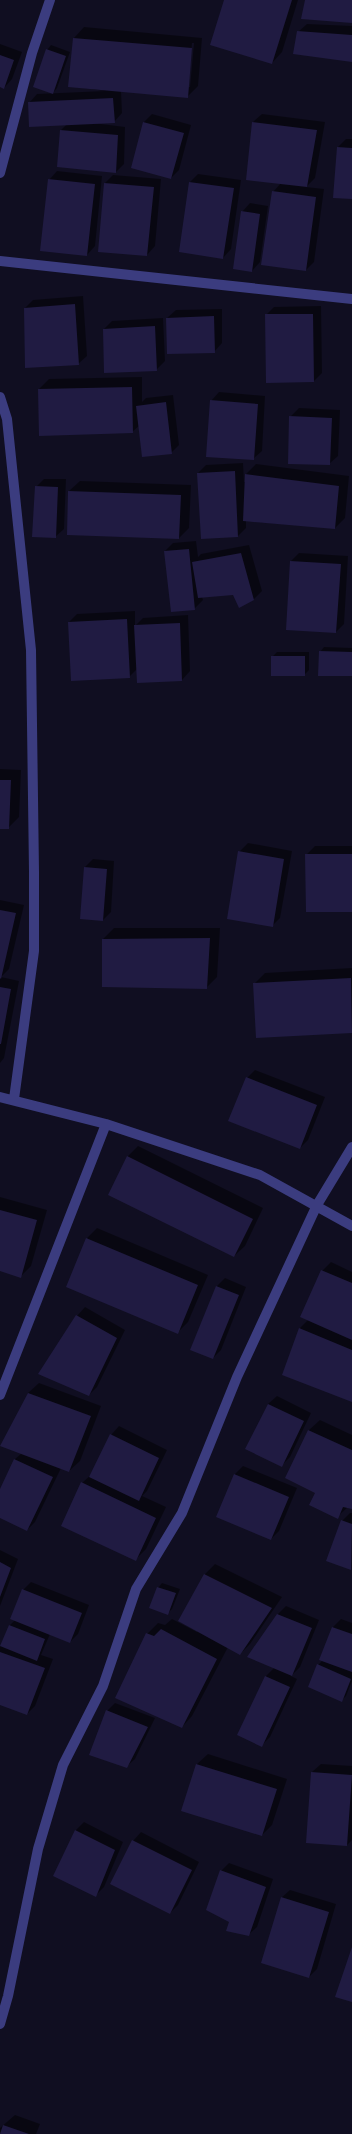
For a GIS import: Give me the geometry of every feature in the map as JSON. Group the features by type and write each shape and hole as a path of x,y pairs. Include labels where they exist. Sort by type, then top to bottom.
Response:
{"street":[{"path":"0,173 32,54 50,0"},
{"path":"0,260 352,299"},
{"path":"0,397 7,418 31,650 34,951 14,1099"},
{"path":"0,1097 14,1099 106,1124 260,1175 352,1226"},
{"path":"0,1395 106,1124"},
{"path":"0,2024 8,1996 38,1849 63,1765 103,1686 136,1589 182,1513 238,1377 316,1205 352,1147"}],"building":[{"path":"224,0 292,0 272,64 210,45"},
{"path":"305,0 352,0 352,23 301,19"},
{"path":"297,31 352,35 352,62 293,54"},
{"path":"73,38 192,48 188,98 68,87"},
{"path":"46,49 66,56 53,94 33,87"},
{"path":"0,55 14,60 4,89 0,87"},
{"path":"113,98 115,123 29,127 28,102"},
{"path":"143,122 184,133 171,179 131,168"},
{"path":"252,122 317,130 307,187 246,180"},
{"path":"60,130 118,135 116,173 57,167"},
{"path":"337,147 352,148 352,199 333,198"},
{"path":"48,179 95,184 87,256 40,251"},
{"path":"189,182 234,188 223,259 179,252"},
{"path":"104,183 154,187 147,256 98,252"},
{"path":"272,191 316,197 306,271 261,265"},
{"path":"241,211 260,214 252,272 233,269"},
{"path":"75,304 79,365 25,368 24,308"},
{"path":"265,314 313,314 314,382 266,383"},
{"path":"214,316 215,353 167,354 166,318"},
{"path":"155,326 157,371 104,373 103,329"},
{"path":"132,387 133,433 39,436 38,389"},
{"path":"210,400 258,404 254,460 206,457"},
{"path":"166,402 172,454 142,457 136,406"},
{"path":"289,416 332,418 330,465 288,464"},
{"path":"235,471 238,537 201,539 197,473"},
{"path":"245,474 339,486 335,529 243,521"},
{"path":"35,486 58,487 56,538 32,537"},
{"path":"68,491 181,495 179,539 67,535"},
{"path":"189,549 195,610 171,612 164,551"},
{"path":"241,553 254,600 239,608 233,595 198,598 192,562"},
{"path":"290,561 341,564 336,633 286,630"},
{"path":"127,619 130,678 71,681 68,622"},
{"path":"180,623 182,681 137,683 134,625"},
{"path":"319,651 352,652 352,676 318,676"},
{"path":"271,656 305,656 305,676 271,676"},
{"path":"0,780 11,780 9,829 0,829"},
{"path":"238,851 284,859 273,927 227,919"},
{"path":"305,854 352,854 352,912 306,912"},
{"path":"84,867 107,869 103,921 80,919"},
{"path":"0,910 16,913 1,979 0,978"},
{"path":"210,938 207,989 102,987 102,939"},
{"path":"351,978 352,1033 256,1038 253,983"},
{"path":"0,987 11,989 1,1044 0,1044"},
{"path":"246,1077 317,1105 300,1149 228,1121"},
{"path":"127,1156 253,1219 234,1257 108,1195"},
{"path":"0,1210 37,1220 21,1278 0,1271"},
{"path":"86,1238 198,1285 178,1334 66,1287"},
{"path":"321,1270 352,1283 352,1340 300,1317"},
{"path":"216,1286 239,1295 213,1359 190,1350"},
{"path":"76,1315 117,1338 89,1396 38,1374"},
{"path":"299,1328 352,1350 352,1402 282,1375"},
{"path":"28,1393 91,1416 69,1472 0,1446"},
{"path":"268,1404 304,1421 282,1467 245,1449"},
{"path":"308,1430 352,1450 352,1509 343,1507 338,1519 309,1505 315,1493 285,1478"},
{"path":"110,1434 159,1458 139,1501 89,1477"},
{"path":"14,1459 53,1477 27,1531 0,1518 0,1489"},
{"path":"234,1474 289,1497 271,1540 216,1517"},
{"path":"81,1482 156,1518 136,1561 61,1526"},
{"path":"341,1520 352,1524 351,1570 326,1561"},
{"path":"0,1562 11,1568 0,1597"},
{"path":"204,1574 272,1608 240,1655 178,1621"},
{"path":"157,1587 176,1593 168,1615 149,1608"},
{"path":"22,1589 82,1613 70,1643 10,1619"},
{"path":"277,1614 312,1628 292,1676 247,1657"},
{"path":"9,1625 45,1639 37,1661 0,1646"},
{"path":"332,1627 352,1634 352,1672 319,1660"},
{"path":"161,1629 217,1659 182,1728 115,1698 146,1633 154,1636"},
{"path":"0,1652 45,1668 27,1715 0,1705"},
{"path":"317,1664 351,1679 342,1702 308,1687"},
{"path":"265,1676 290,1687 262,1747 237,1735"},
{"path":"106,1710 148,1727 127,1768 89,1755"},
{"path":"196,1764 277,1789 262,1836 181,1811"},
{"path":"311,1772 352,1775 347,1846 306,1843"},
{"path":"75,1830 115,1850 96,1897 53,1876"},
{"path":"132,1840 192,1870 170,1914 110,1884"},
{"path":"220,1870 266,1887 249,1936 226,1931 229,1922 206,1910"},
{"path":"281,1897 329,1912 309,1978 261,1963"},
{"path":"352,1947 352,2002 335,1997"},
{"path":"3,2125 29,2134 0,2134"}]}
